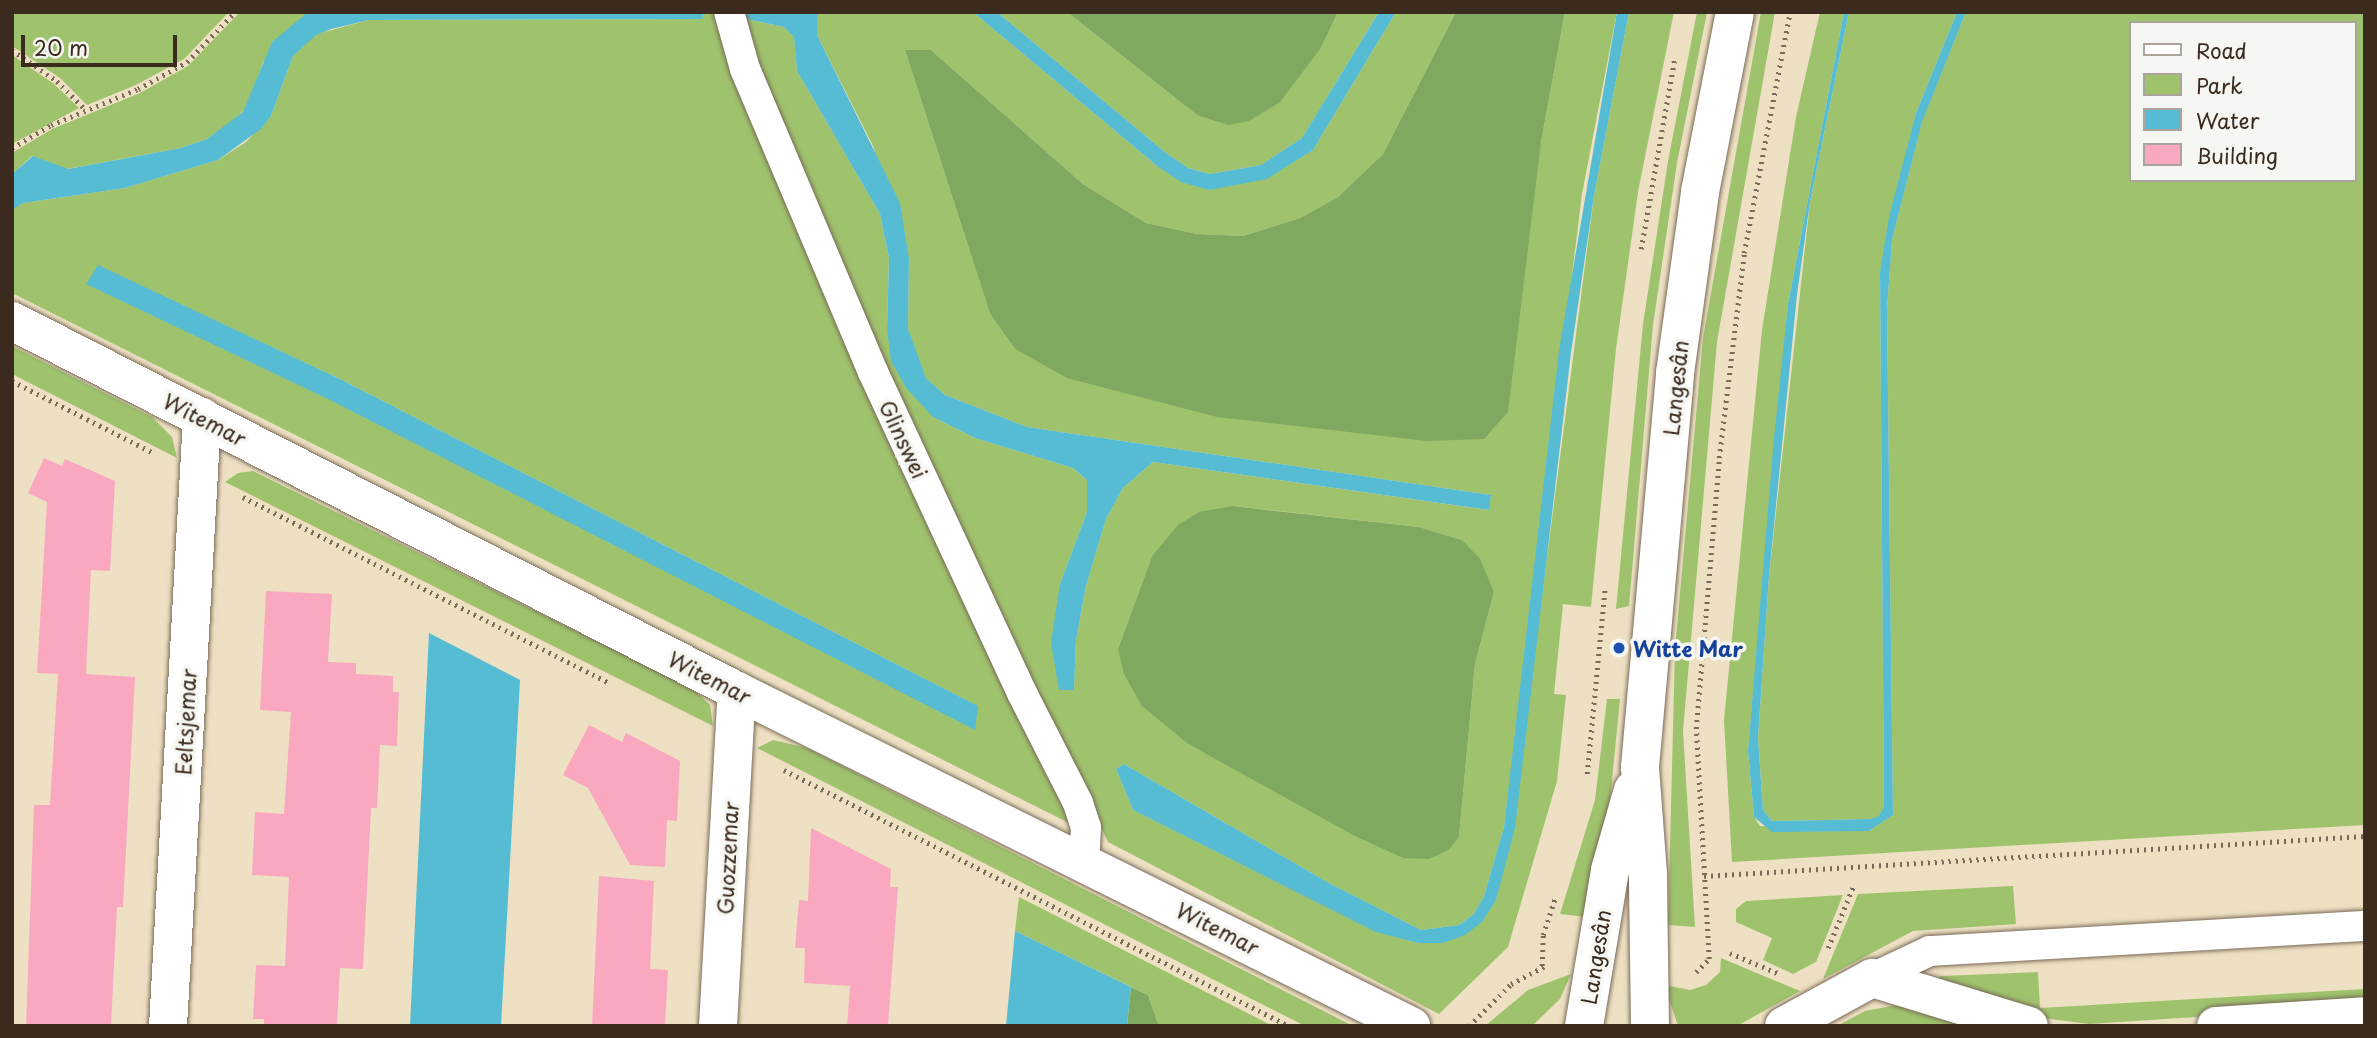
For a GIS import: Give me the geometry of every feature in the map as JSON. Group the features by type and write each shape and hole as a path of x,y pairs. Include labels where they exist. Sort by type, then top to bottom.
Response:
{"street":[{"name":"Langesân","path":"1650,1026 1648,874 1640,767 1675,373 1700,192 1735,12"},
{"name":"Witemar","path":"12,321 737,691 1084,861 1411,1026"},
{"name":"Eeltsjemar","path":"168,1026 202,417"},
{"name":"Guozzemar","path":"718,1026 737,691"},
{"name":"Langesân","path":"1584,1026 1610,870 1640,767"},
{"path":"1784,1026 1872,978 2029,1026"},
{"path":"2216,1026 2365,1016"}],"lane":[{"name":"Glinswei","path":"729,12 745,69 873,372 1021,693 1078,803 1086,827 1084,861"},
{"path":"1872,978 1930,951 2365,926"}],"path":[{"path":"12,148 85,109 138,89 187,62 235,12"},
{"path":"1708,936 1696,729 1719,458 1744,253 1790,12"},
{"path":"12,50 57,81 85,109"},
{"path":"1587,780 1598,657"},
{"path":"1704,876 2365,836"},
{"path":"1824,960 1853,887"},
{"path":"1542,966 1544,935 1556,894"},
{"path":"1730,953 1789,978"}],"green space":[{"path":"12,12 229,12 184,59 136,85 87,105 60,78 12,46"},
{"path":"240,12 308,12 263,62 250,104 232,122 207,139 181,148 67,169 32,156 12,174 12,153 52,129 140,93 188,66"},
{"path":"704,12 715,12 1070,821 1067,822 12,293 12,210 23,203 125,188 218,160 246,142 271,116 293,56 316,34 369,20 702,19","holes":["98,266 340,379 978,706 87,284"]},
{"path":"817,12 973,12 1157,166 1209,190 1313,150 1396,12 1456,12 1383,154 1338,197 1300,218 1243,236 1197,234 1146,223 1083,184 931,50 905,50 990,314 1015,349 1541,142 1565,12 1617,12 1582,194 1504,827 1484,896 1474,914 1459,925 1421,930 1327,882 1124,764 1116,769 1133,810 1376,931 1418,943 1443,943 1496,900 1533,665 1594,196 1629,12 1674,12 1638,192 1616,349 1591,607 1563,604 1554,694 1566,695 1557,781 1508,947 1439,1014 1108,842 884,370 754,67 742,18 784,27 794,37 797,71 880,214 889,258 887,328 933,417 975,438 1073,468 1087,480 1087,512 1060,584 1074,690 1076,640 1086,586 1106,519 1123,488 1153,462 1488,510 1491,495 1027,427 945,395 926,378 914,354 908,329 909,259 873,146 817,35","holes":["1234,506 1419,527 1462,540 1494,592 1475,664 1459,837 1449,850 1429,858 1403,858 1188,744 1118,649 1152,556"]},
{"path":"997,12 1067,12 1197,115 1321,48 1338,12 1379,12 1302,138 1261,165 1210,174 1188,168 1166,153"},
{"path":"1067,12 1338,12 1321,48 1280,102 1249,121 1228,125 1197,115"},
{"path":"1456,12 1565,12 1541,142 1508,412 1484,439 1427,441 1217,417 1067,378 1015,349 990,314 905,50 931,50 1083,184 1146,223 1197,234 1243,236 1300,218 1338,197 1383,154"},
{"path":"1697,12 1707,12 1677,163 1653,325 1629,606 1616,609 1643,324 1668,161"},
{"path":"1761,12 1775,12 1717,342 1683,731 1695,927 1668,925 1675,649 1703,338"},
{"path":"1820,12 1844,12 1788,304 1748,751 1754,817 1760,826 1869,831 1893,815 1887,309 1892,240 1922,121 1966,12 2365,12 2365,825 1732,862 1724,720 1762,330 1796,117"},
{"path":"1849,12 1957,12 1916,113 1880,272 1884,807 1878,818 1772,821 1763,810 1758,738 1769,576 1810,202"},
{"path":"12,55 54,84 79,108 12,144"},
{"path":"12,346 152,417 172,437 177,458 12,374"},
{"path":"253,471 693,689 710,705 713,726 225,482 238,473"},
{"path":"1233,506 1419,527 1462,540 1480,559 1494,592 1475,664 1459,837 1449,850 1429,859 1403,858 1355,836 1188,744 1142,706 1124,674 1118,649 1152,556 1178,525 1199,512"},
{"path":"1607,699 1620,699 1610,801 1586,917 1560,914 1595,800"},
{"path":"773,740 807,748 1353,1026 1305,1026 757,748"},
{"path":"2013,886 2016,924 1913,931 1823,979 1858,894"},
{"path":"1843,895 1816,962 1793,974 1763,960 1772,938 1736,922 1736,909 1746,901"},
{"path":"1019,897 1273,1026 1159,1026 1148,995 1015,931"},
{"path":"1721,958 1800,991 1737,1026 1678,1026 1666,990 1670,986 1690,990 1706,985 1720,972"},
{"path":"2038,972 2040,1008 2365,989 2365,1006 2089,1024 2043,1018 1936,979 1941,976"},
{"path":"1571,974 1560,999 1532,1026 1485,1026 1528,990"},
{"path":"1131,987 1148,995 1159,1026 1127,1026"},
{"path":"1892,1006 1913,1006 1977,1026 1837,1026 1865,1011"}],"water":[{"path":"308,12 704,12 702,19 369,20 331,29 316,35 293,56 271,116 261,129 218,160 125,188 23,203 12,210 12,174 33,156 68,169 181,148 207,139 243,112 272,42"},
{"path":"740,12 817,12 817,35 900,203 909,259 908,329 926,378 945,395 1027,427 1491,495 1489,510 1153,462 1123,488 1106,519 1086,586 1076,640 1074,690 1059,690 1051,643 1060,584 1087,512 1087,480 1073,468 975,438 933,417 907,389 891,361 887,328 889,258 880,214 797,71 794,37 784,27 742,18"},
{"path":"973,12 997,12 1166,153 1188,168 1210,174 1261,165 1302,138 1379,12 1396,12 1313,150 1267,179 1209,190 1181,182 1157,166"},
{"path":"1617,12 1629,12 1594,196 1571,353 1515,828 1496,900 1482,922 1465,935 1443,943 1418,943 1376,932 1133,810 1116,769 1124,764 1327,882 1421,930 1459,925 1474,914 1484,896 1504,827 1559,351"},
{"path":"1844,12 1849,12 1810,202 1797,295 1769,576 1758,738 1763,810 1772,821 1869,819 1878,817 1884,807 1880,272 1889,217 1916,113 1957,12 1966,12 1922,122 1892,240 1887,309 1893,815 1869,831 1772,832 1754,817 1748,751 1774,438 1788,304"},
{"path":"98,265 340,379 978,706 975,730 330,400 86,284"},
{"path":"429,633 520,680 501,1026 410,1026"},
{"path":"1015,931 1131,987 1127,1026 1006,1026"}],"building":[{"path":"44,458 62,466 65,459 115,481 110,571 91,570 86,674 135,677 123,907 117,907 111,1026 26,1026 34,805 50,805 58,674 37,673 47,502 28,493"},
{"path":"266,591 332,594 328,662 356,663 356,674 393,676 393,692 399,692 397,746 380,745 377,808 371,808 363,969 340,968 337,1026 264,1026 264,1019 253,1019 256,965 285,966 289,877 252,875 255,812 284,814 291,712 260,710"},
{"path":"589,725 622,742 626,733 680,761 677,821 667,820 665,867 630,865 588,788 563,775"},
{"path":"811,828 891,869 890,887 898,887 888,1026 847,1026 850,986 804,983 805,948 795,948 799,900 808,901"},
{"path":"599,876 654,881 650,969 668,970 665,1026 592,1026"}],"place":[{"name":"Witte Mar","path":"1619,648"}]}
